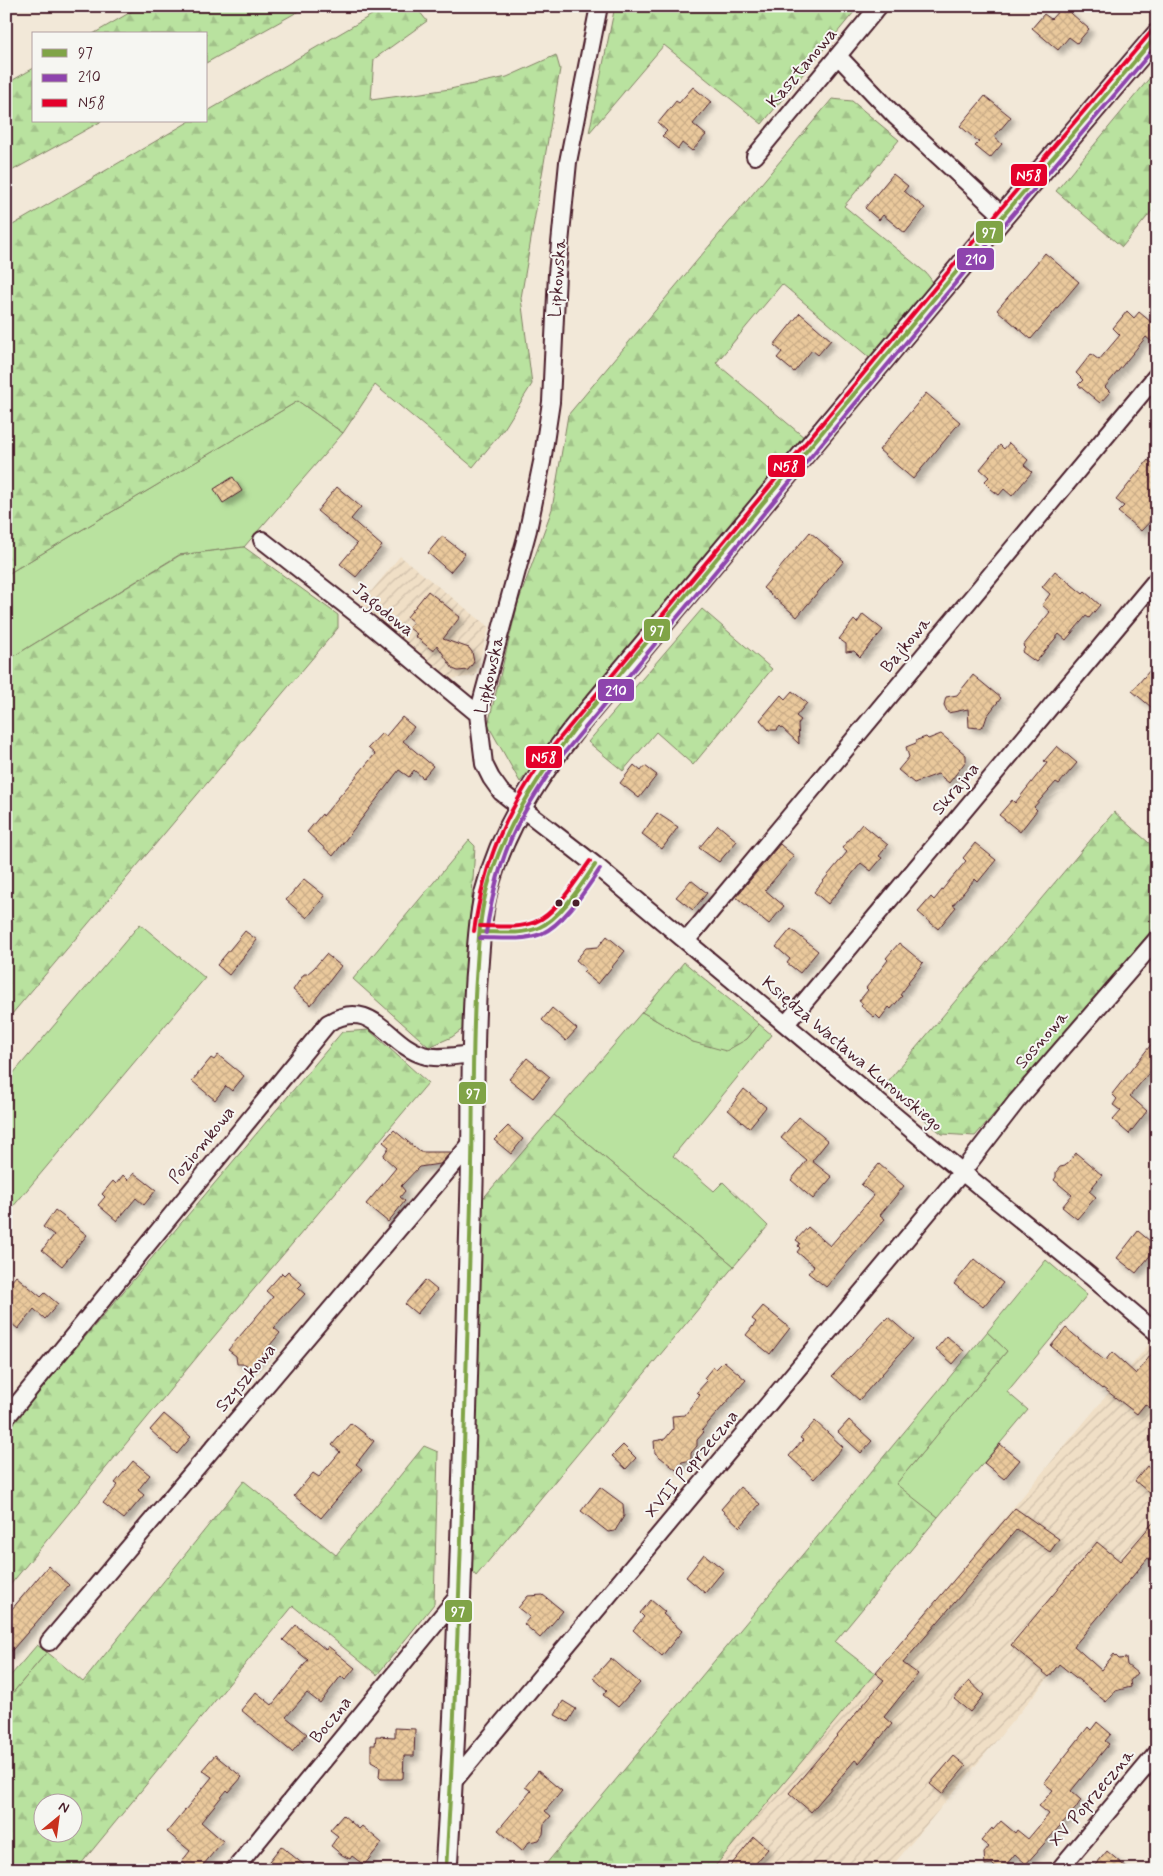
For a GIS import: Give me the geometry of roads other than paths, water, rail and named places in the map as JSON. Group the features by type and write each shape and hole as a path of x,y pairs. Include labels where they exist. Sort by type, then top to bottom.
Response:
{"street":[{"name":"Lipkowska","path":"521,806 501,792 484,764 478,714 528,530 542,462 552,402 557,274 568,162 599,6"},
{"name":"Kasztanowa","path":"755,156 879,6"},
{"path":"446,1870 452,1783 459,1595 473,1141 475,984 485,895 500,849 521,806 550,760 575,728 1003,216 1157,35"},
{"path":"838,56 896,117 1003,216"},
{"name":"Bajkowa","path":"686,941 1157,376"},
{"name":"Jagodowa","path":"262,540 368,623 478,714"},
{"name":"Skrajna","path":"786,1024 1157,580"},
{"name":"Księdza Wacława Kurowskiego","path":"521,806 1157,1333"},
{"name":"Sosnowa","path":"962,1172 1016,1102 1157,938"},
{"name":"Poziomkowa","path":"6,1418 328,1022 339,1016 357,1014 373,1021 422,1055 436,1057 473,1054"},
{"name":"Szyszkowa","path":"49,1642 473,1141"},
{"name":"XVII Poprzeczna","path":"452,1783 962,1172"},
{"name":"Boczna","path":"234,1870 459,1595"},
{"name":"XV Poprzeczna","path":"1059,1870 1157,1753"}]}
